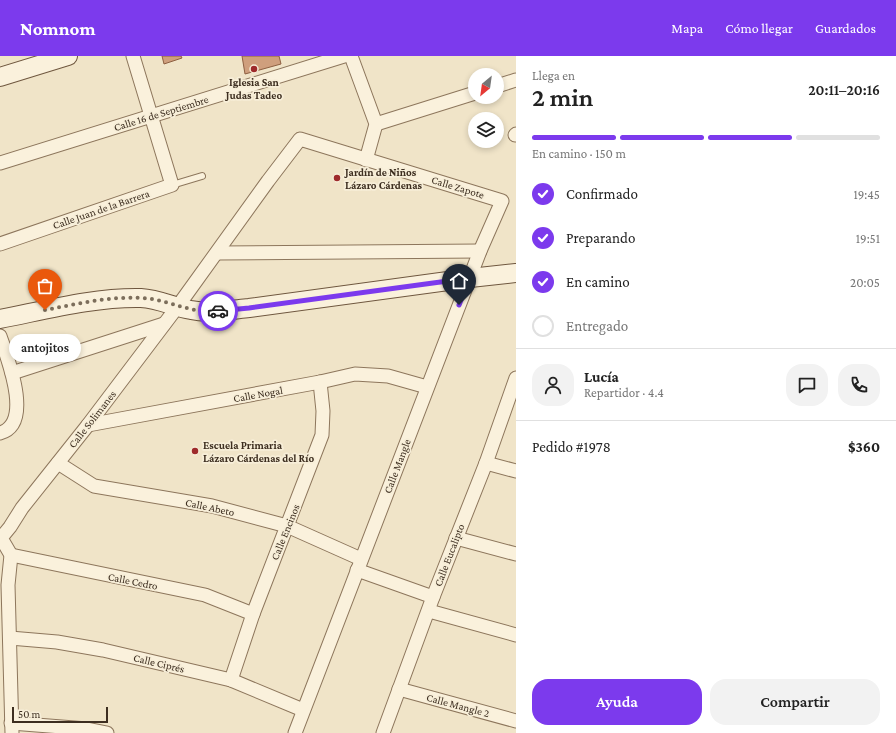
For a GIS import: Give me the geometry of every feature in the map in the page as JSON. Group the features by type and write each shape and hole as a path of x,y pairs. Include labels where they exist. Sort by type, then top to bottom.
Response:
{"main road":[{"path":"0,77 68,56"},
{"path":"0,319 114,298 142,298 162,301 192,311 214,312 516,273"}],"street":[{"path":"133,56 172,185"},
{"name":"Calle 16 de Septiembre","path":"0,163 344,56"},
{"path":"351,56 376,124 366,160"},
{"path":"504,84 516,80"},
{"path":"376,124 468,95"},
{"name":"Calle Zapote","path":"300,139 502,201"},
{"name":"Calle Solimanes","path":"11,555 1,538 22,508 88,425 178,306 268,180 300,139"},
{"name":"Calle Juan de la Barrera","path":"0,244 172,185"},
{"name":"Calle Mangle","path":"295,733 427,387 480,251 502,201"},
{"path":"217,253 480,251"},
{"path":"12,373 164,324"},
{"path":"0,336 12,373 17,408 16,417 5,430"},
{"name":"Calle Nogal","path":"88,425 320,382 355,374 388,376 427,387"},
{"name":"Calle Encinos","path":"231,680 253,614 322,435 323,411 320,382"},
{"name":"Calle Eucalipto","path":"383,733 433,597 486,463 515,384"},
{"name":"Calle Abeto","path":"58,463 94,486 212,506 287,526 359,565 433,597"},
{"path":"486,463 516,471"},
{"path":"456,538 516,554"},
{"path":"11,555 8,585 12,728 88,729 107,733"},
{"name":"Calle Cedro","path":"11,555 205,595 253,614"},
{"path":"428,611 516,635"},
{"name":"Calle Ciprés","path":"10,638 57,642 103,650 231,680 303,710"},
{"name":"Calle Mangle 2","path":"400,689 516,721"}],"lane":[{"name":"Calle Juan de la Barrera","path":"172,185 202,176"}],"building":[{"path":"162,56 181,56 182,58 164,64"},
{"name":"Iglesia San Judas Tadeo","path":"242,56 279,56 281,64 245,74"}],"way so far":[{"path":"45,310 114,298 142,298 162,301 192,311 218,311"}],"place":[{"name":"Iglesia San Judas Tadeo","path":"254,69"},
{"name":"Jardín de Niños Lázaro Cárdenas","path":"337,178"},
{"name":"antojitos","path":"45,310"},
{"name":"Escuela Primaria Lázaro Cárdenas del Río","path":"195,451"}],"route":[{"path":"218,311 470,278 459,305"}]}
